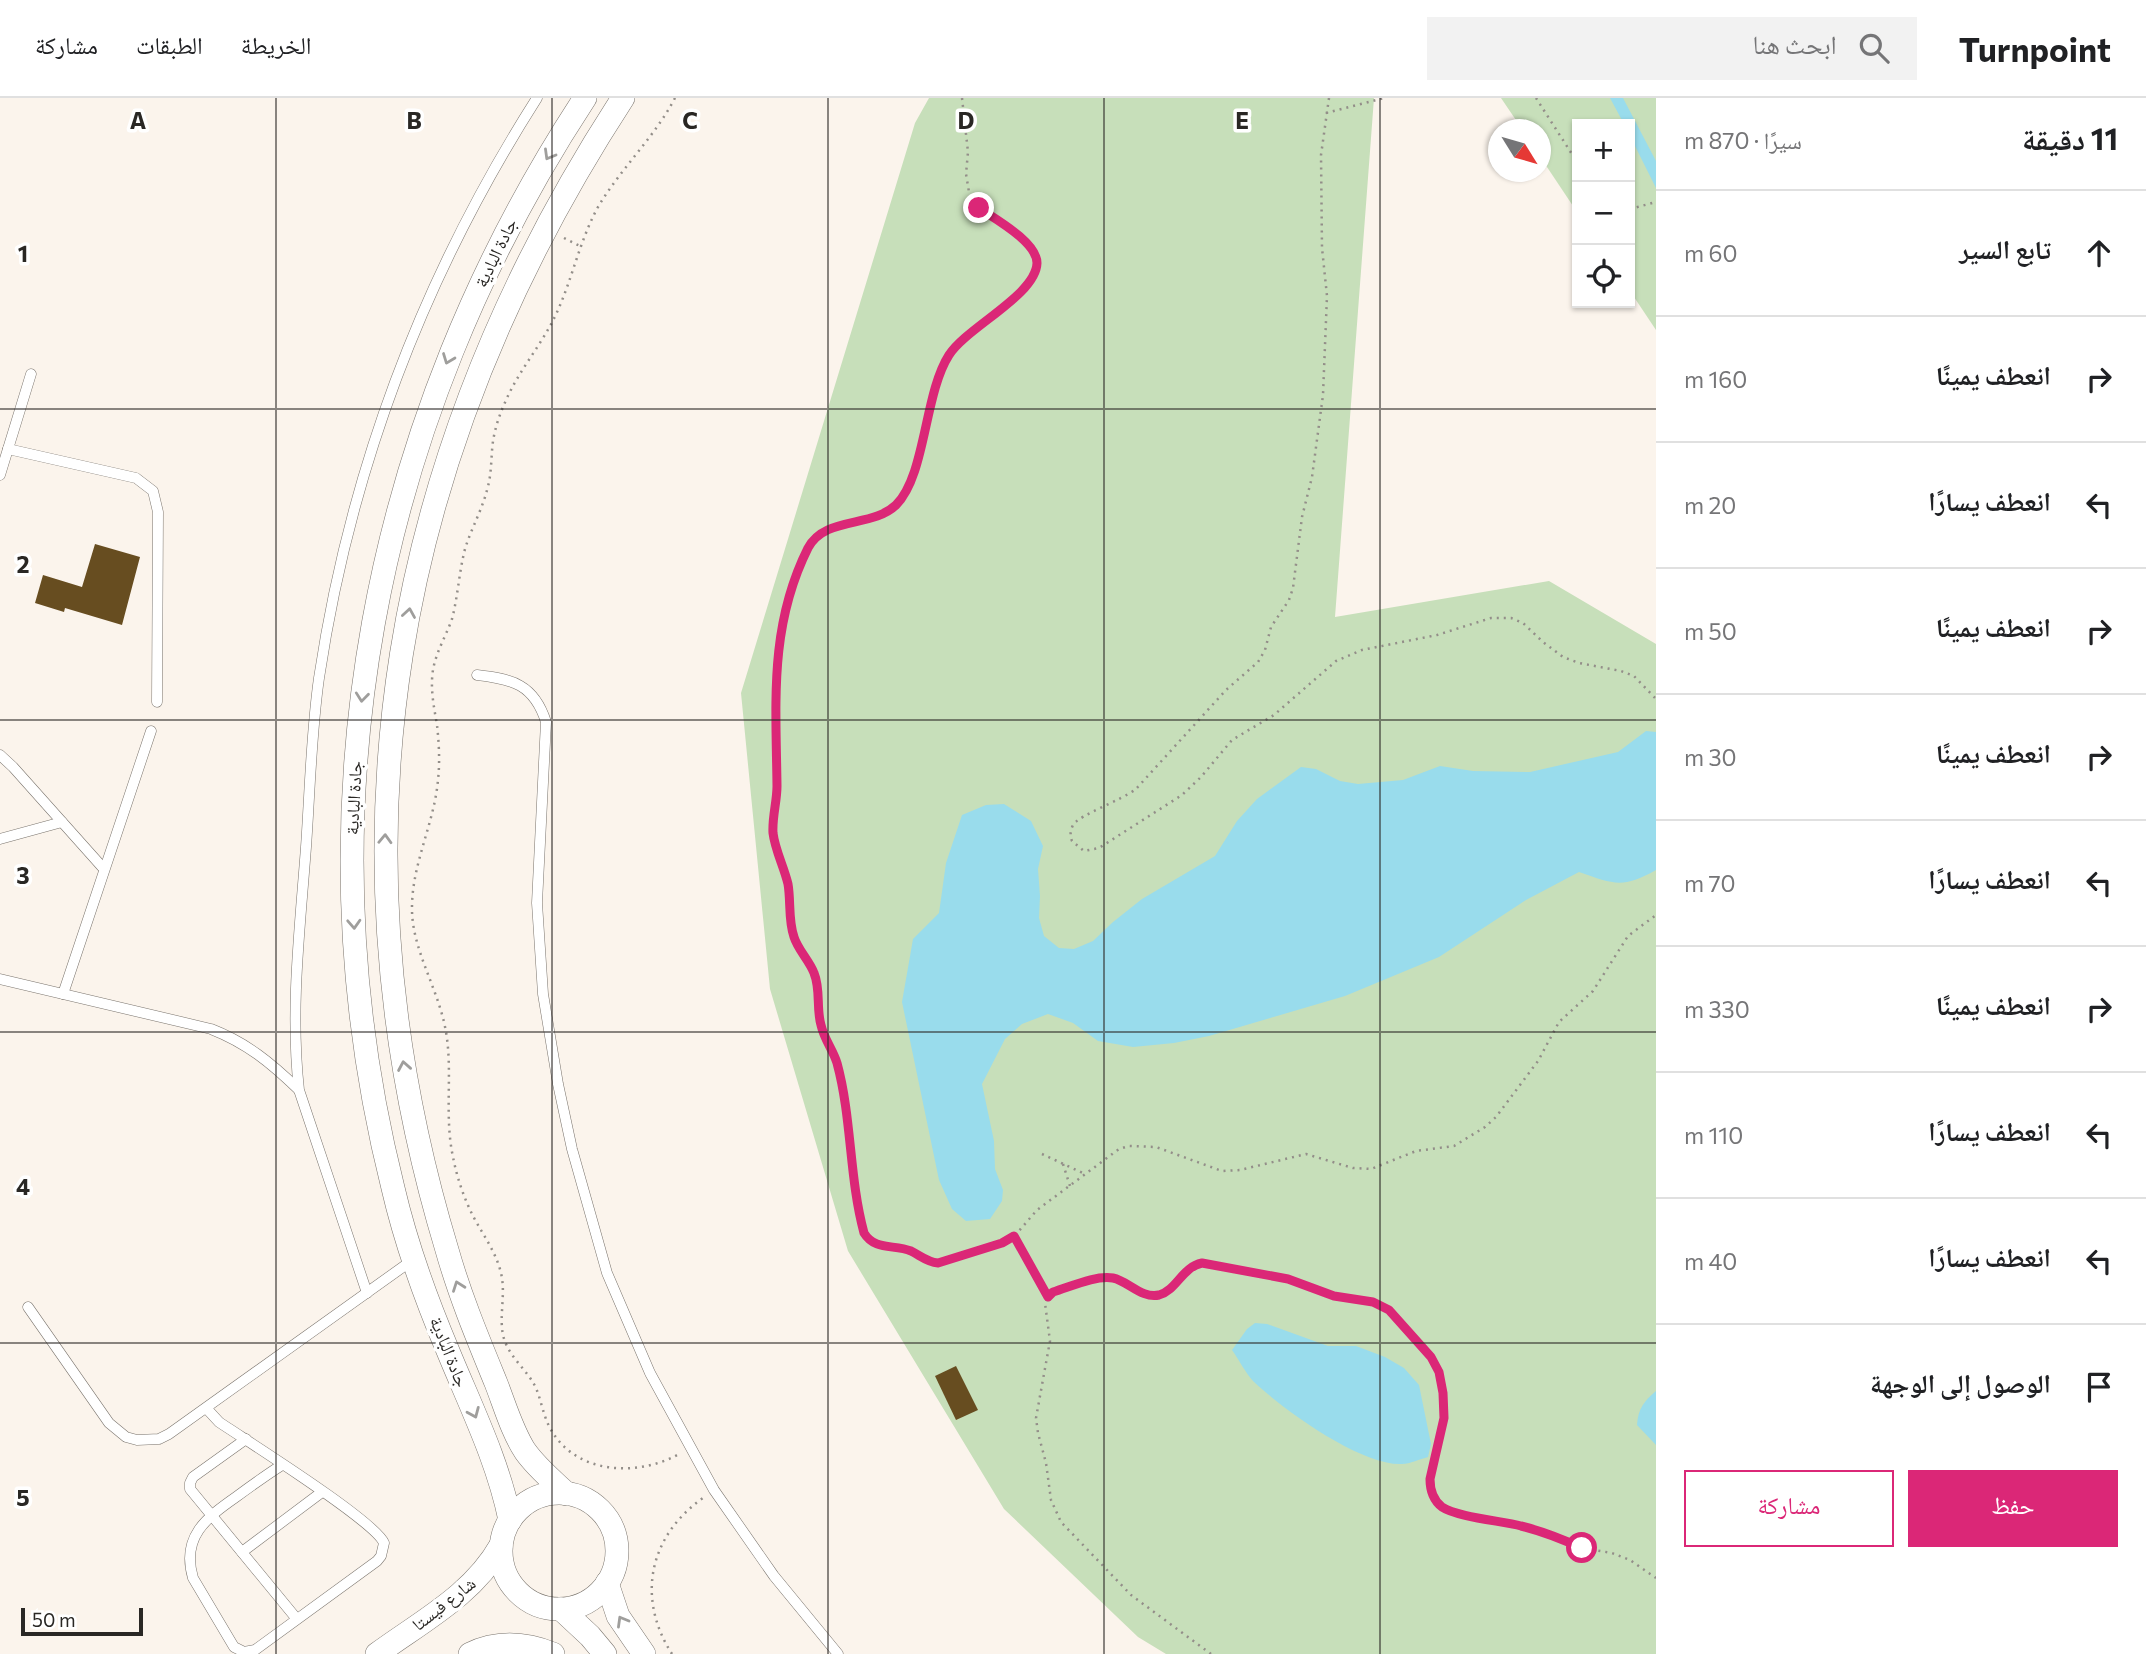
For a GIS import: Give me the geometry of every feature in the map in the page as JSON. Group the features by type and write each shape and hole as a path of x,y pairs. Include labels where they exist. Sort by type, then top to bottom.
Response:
{"street":[{"name":"جادة البادية","path":"510,1520 497,1468 447,1350 393,1191 365,1048 357,975 352,829 363,684 390,540 409,469 458,332 489,265 523,200 585,98"},
{"name":"جادة البادية","path":"567,1493 539,1469 518,1438 455,1277 421,1157 399,1035 386,915 387,785 392,720 412,592 430,516 466,405 489,345 545,228 582,162 623,98"},
{"path":"556,1493 567,1493 581,1497 604,1515 612,1527 617,1556 607,1583 587,1602 561,1609 537,1605 516,1590 503,1567 501,1545 510,1520 526,1504 556,1493"},
{"name":"شارع فيستا","path":"377,1654 464,1593 486,1570 501,1545"},
{"path":"607,1583 618,1616 645,1654"},
{"path":"561,1609 605,1654"},
{"path":"470,1654 490,1647 511,1645 531,1646 553,1654"}],"lane":[{"path":"367,1293 299,1090 295,1057 295,996 319,681 350,522 385,405 419,317 459,232 504,149 537,98"},
{"path":"0,475 31,374"},
{"path":"8,449 136,478 153,491 158,512 157,702"},
{"path":"477,675 503,678 523,687 538,702 546,722 538,857 538,948 542,994 558,1084 590,1219 607,1273 650,1373 714,1490 774,1576 838,1654"},
{"path":"63,994 151,731"},
{"path":"0,755 104,869"},
{"path":"0,839 62,822"},
{"path":"0,979 211,1029 234,1038 255,1051 299,1090"},
{"path":"28,1307 109,1423 126,1437 148,1441 159,1439 207,1409 414,1259"},
{"path":"207,1409 219,1422 246,1439 375,1530 381,1536 384,1550 377,1561 255,1650 244,1652 234,1647 193,1578 190,1567 192,1544 196,1533 210,1515 282,1465"},
{"path":"246,1439 191,1479 189,1486 296,1618"},
{"path":"242,1552 322,1492"}],"path":[{"path":"675,98 649,140 598,208 580,246 559,310 513,384 499,417 487,490 465,550 452,618 433,668 432,690 439,747 438,783 432,818 415,874 412,914 418,946 438,996 447,1037 448,1120 453,1158 465,1199 501,1270 504,1295 502,1330 508,1350 536,1389 549,1426 556,1437 577,1456 602,1467 641,1469 662,1463 689,1447"},
{"path":"961,98 968,152 966,174 969,192 979,208 1031,245 1037,258 1035,273 1020,292 961,339 947,358 937,380 911,478 902,498 895,506 877,517 826,531 816,537 807,550 785,610 778,640 774,698 777,790 773,831 788,885 794,938 816,976 821,1027 837,1064 864,1233 877,1245 910,1251 929,1262 938,1263 1002,1243 1014,1236 1034,1212 1119,1149 1129,1146 1156,1147 1222,1171 1240,1170 1306,1154 1353,1168 1371,1169 1416,1151 1454,1146 1496,1117 1538,1061 1559,1021 1593,991 1628,936 1656,915"},
{"path":"1329,98 1321,155 1322,248 1328,296 1324,395 1291,594 1271,626 1265,650 1254,668 1226,690 1136,789 1122,799 1075,822 1070,831 1072,841 1084,851 1098,848 1182,795 1232,740 1274,715 1328,666 1344,656 1437,635 1490,618 1504,617 1523,623 1553,650 1571,660 1627,673 1640,681 1656,699"},
{"path":"1326,113 1384,98"},
{"path":"1536,98 1572,154"},
{"path":"1635,208 1656,202"},
{"path":"1042,1154 1085,1174"},
{"path":"1063,1164 1070,1186"},
{"path":"1014,1236 1048,1297"},
{"path":"1211,1654 1131,1595 1061,1522 1053,1508 1036,1418 1050,1341 1045,1303 1053,1292 1109,1278 1121,1281 1147,1295 1157,1296 1168,1290 1190,1267 1202,1263 1288,1279 1334,1296 1378,1304 1389,1310 1431,1357 1439,1372 1444,1418 1430,1479 1430,1487 1436,1501 1449,1511 1519,1525 1582,1548 1619,1555 1656,1578"},
{"path":"671,1654 653,1615 652,1573 667,1534 680,1517 714,1490"}],"green space":[{"path":"929,98 1374,98 1335,617 1549,581 1656,644 1656,1654 1166,1654 1138,1637 1004,1509 848,1251 770,989 741,693 915,123"},
{"path":"1501,98 1656,98 1656,330 1635,298 1635,119 1572,119 1572,204 1551,173 1551,119 1515,119"}],"water":[{"path":"1610,98 1623,98 1634,119 1621,119"},
{"path":"1635,121 1656,161 1656,188 1635,146"},
{"path":"1646,731 1656,732 1656,870 1635,880 1618,883 1579,872 1526,900 1439,957 1345,996 1209,1036 1133,1047 1098,1041 1073,1023 1048,1014 1022,1024 1005,1039 982,1084 994,1141 995,1169 1003,1190 1002,1201 990,1219 966,1221 952,1209 939,1180 902,1002 913,939 939,913 946,863 962,815 986,805 1004,804 1031,821 1043,846 1038,869 1039,918 1044,936 1059,948 1074,949 1093,941 1142,899 1215,856 1237,821 1257,799 1301,767 1316,769 1340,781 1358,784 1403,780 1440,766 1473,771 1530,772 1618,752"},
{"path":"1255,1323 1267,1324 1328,1346 1356,1346 1404,1368 1419,1385 1431,1444 1428,1457 1402,1464 1366,1456 1323,1434 1266,1393 1253,1381 1232,1350 1247,1329"},
{"path":"1656,1391 1656,1445 1637,1425 1642,1406"}],"building":[{"path":"95,544 140,557 122,625 65,608 64,612 35,603 43,575 82,587"},
{"path":"956,1366 978,1410 956,1420 935,1376"}],"route":[{"path":"979,208 1031,245 1037,258 1035,273 1020,292 961,339 947,358 937,380 911,478 902,498 895,506 877,517 832,528 811,543 785,610 778,640 774,698 777,790 773,831 788,885 792,932 816,976 821,1027 832,1050 840,1077 864,1233 877,1245 910,1251 929,1262 938,1263 1002,1243 1014,1236 1048,1297 1053,1292 1102,1278 1115,1279 1147,1295 1157,1296 1168,1290 1190,1267 1202,1263 1288,1279 1334,1296 1378,1304 1389,1310 1431,1357 1439,1372 1444,1418 1430,1479 1430,1487 1436,1501 1449,1511 1519,1525 1582,1548"}]}
